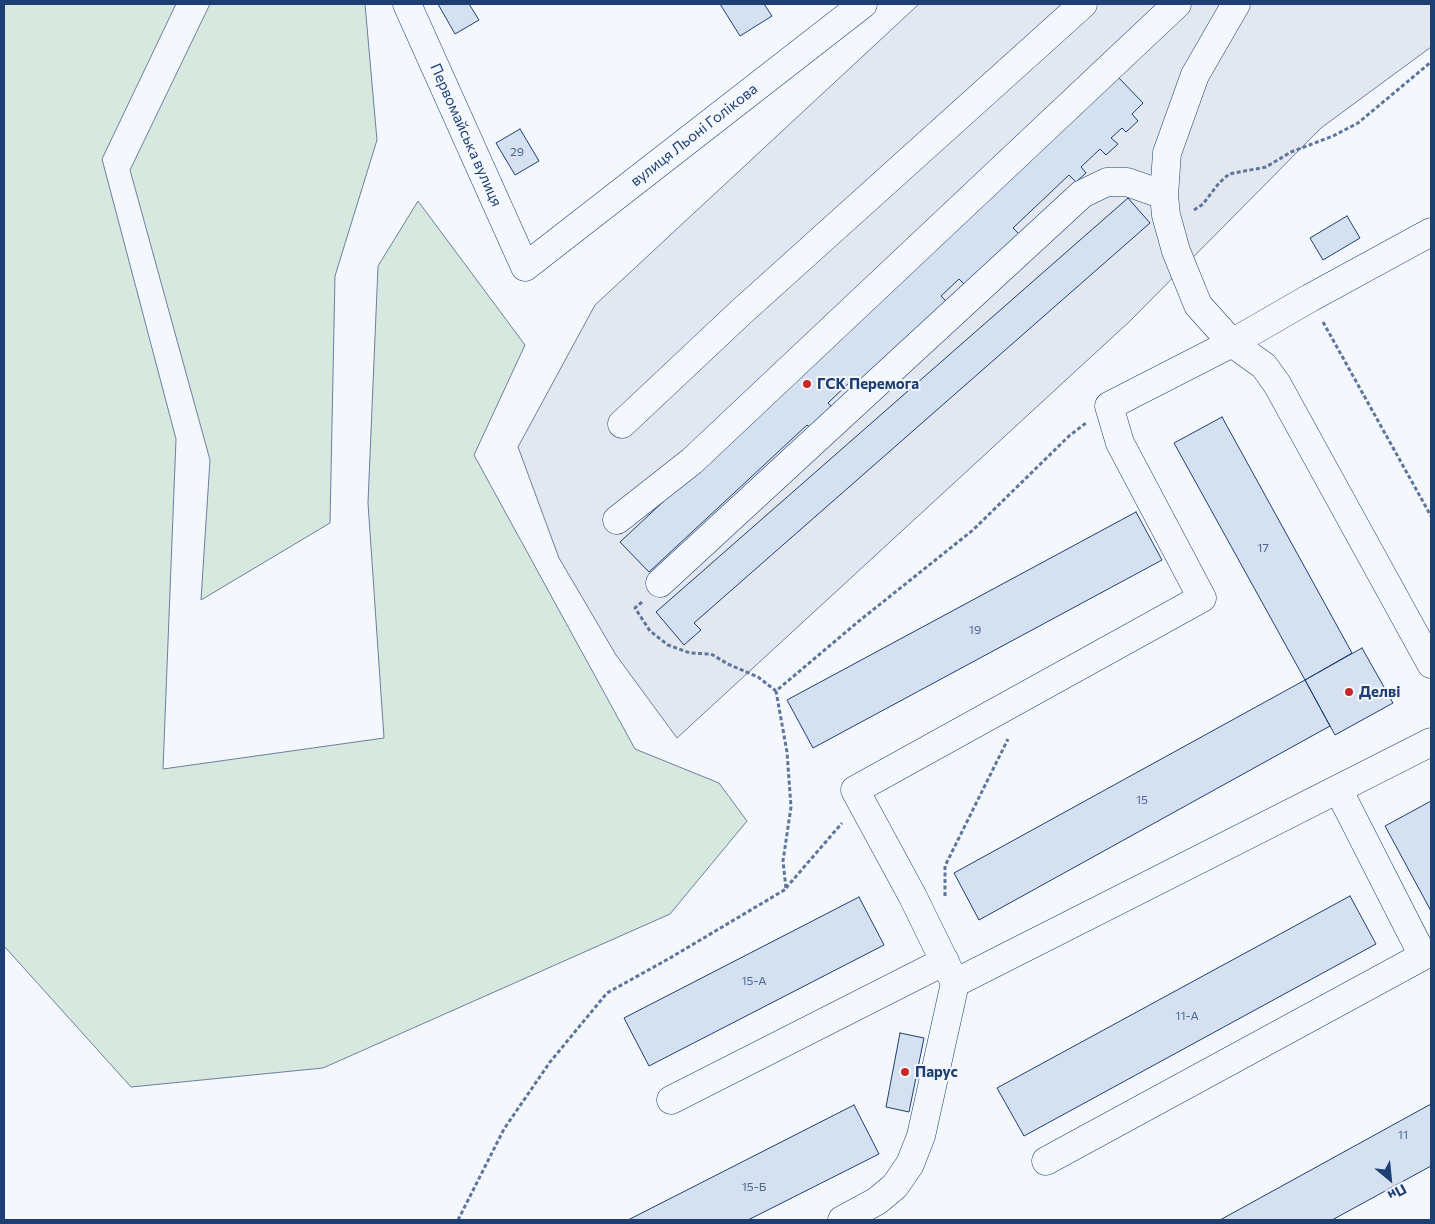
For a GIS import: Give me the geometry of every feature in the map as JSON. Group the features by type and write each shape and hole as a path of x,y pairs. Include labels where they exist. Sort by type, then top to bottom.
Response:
{"street":[{"name":"Первомайська вулиця","path":"406,4 525,267"},
{"name":"вулиця Льоні Голікова","path":"525,267 863,4"},
{"path":"622,424 740,312 1083,4"},
{"path":"617,520 692,461 1177,4"},
{"path":"1236,4 1196,75 1167,153 1165,205 1176,252 1198,305 1232,343 1264,366 1277,384 1431,664"},
{"path":"660,583 1082,194 1107,182 1127,182 1165,205"},
{"path":"848,1219 895,1186 910,1164 920,1136 946,963 913,897 854,790 1202,598 1120,443 1109,406 1232,343 1431,232"},
{"path":"671,1100 946,963 1338,789 1431,742"},
{"path":"1046,1161 1423,956 1338,789"}],"path":[{"path":"1165,205 1191,211 1202,204 1229,174 1266,167 1292,152 1333,136 1358,123 1431,62"},
{"path":"1310,298 1431,516"},
{"path":"776,692 859,621 972,530 1069,436 1109,406"},
{"path":"660,583 635,608 650,630 668,645 690,653 711,654 728,664 758,677 776,692 787,752 791,807 784,861 786,889"},
{"path":"946,963 944,926 945,866 1008,737"},
{"path":"458,1220 504,1129 550,1062 607,993 786,889 860,802"}],"shaded area":[{"path":"4,4 176,4 102,159 176,439 163,769 384,738 368,503 378,266 418,201 525,345 474,455 635,749 719,783 747,821 670,914 323,1068 131,1087 4,946"},
{"path":"210,4 365,4 377,140 335,276 330,523 201,600 210,460 130,170"},
{"name":"ГСК Перемога","path":"919,4 1431,4 1431,47 1321,128 1130,321 677,738 616,655 559,558 518,447 595,305"}],"building":[{"path":"438,4 469,4 479,20 455,34"},
{"path":"720,4 764,4 772,16 740,36"},
{"path":"1118,77 1143,103 1132,114 1138,121 1126,132 1122,128 1111,138 1118,144 1106,155 1100,149 1081,167 1086,173 1076,182 1069,175 1013,228 1019,234 965,285 959,279 941,296 946,301 855,385 851,381 828,403 834,409 812,429 807,425 649,572 620,542"},
{"path":"520,129 539,161 515,175 496,143"},
{"path":"1128,198 1150,223 694,623 701,630 684,645 656,612"},
{"path":"1347,216 1360,238 1323,260 1310,238"},
{"path":"1222,417 1352,653 1305,680 1174,443"},
{"path":"1136,512 1162,560 813,748 787,700"},
{"name":"Делві","path":"1362,648 1393,703 1335,735 1305,680"},
{"path":"1305,680 1330,726 979,920 954,873"},
{"path":"1431,801 1431,911 1385,826"},
{"path":"1350,896 1376,944 1024,1136 997,1088"},
{"path":"859,897 884,945 649,1066 624,1018"},
{"name":"Парус","path":"900,1033 924,1038 909,1112 886,1107"},
{"path":"1431,1104 1431,1166 1332,1220 1220,1220"},
{"path":"854,1105 879,1154 748,1220 628,1220"}],"place":[{"name":"ГСК Перемога","path":"807,384"},
{"name":"Делві","path":"1349,692"},
{"name":"Парус","path":"905,1072"}]}
